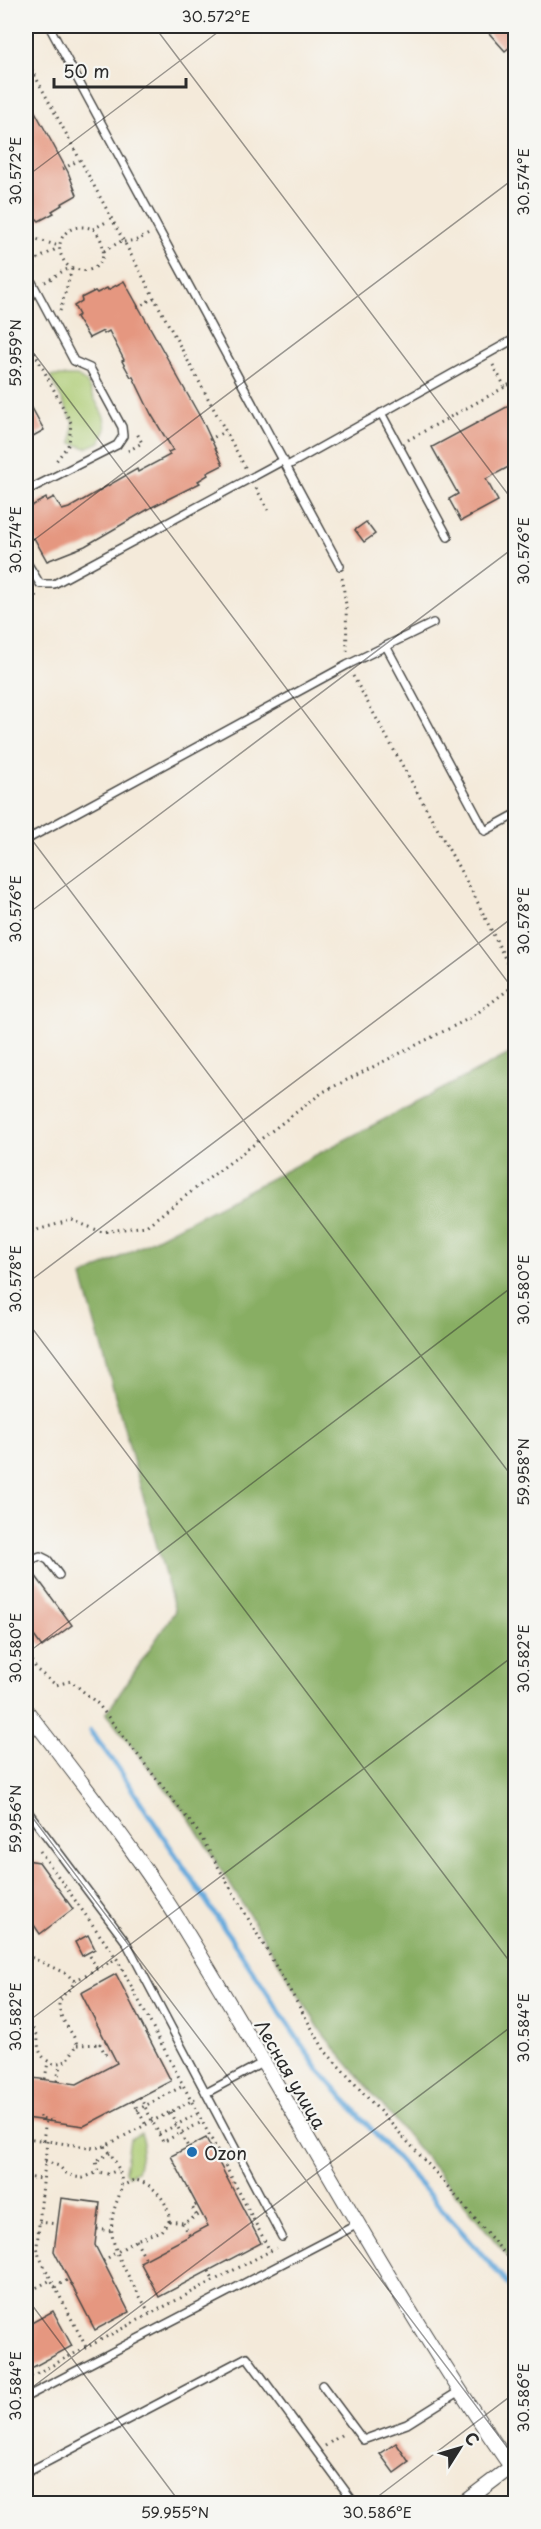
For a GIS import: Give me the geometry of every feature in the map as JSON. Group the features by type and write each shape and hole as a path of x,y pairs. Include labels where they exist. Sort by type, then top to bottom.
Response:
{"street":[{"name":"Лесная улица","path":"26,1710 30,1726 123,1837 188,1934 420,2329 513,2470"},
{"path":"462,2504 513,2470"}],"lane":[{"path":"49,26 340,566"},
{"path":"26,272 74,361 90,368 122,428 123,436 117,445 26,491"},
{"path":"26,561 40,584 54,585 251,478 381,413 516,338"},
{"path":"381,413 448,537"},
{"path":"26,840 347,665 433,623"},
{"path":"386,646 485,831 516,814"},
{"path":"26,1562 40,1556 48,1560 59,1575"},
{"path":"26,1809 131,1952 282,2237"},
{"path":"206,2093 264,2062"},
{"path":"26,2397 358,2224"},
{"path":"26,2473 247,2357 355,2504"},
{"path":"322,2385 363,2440 407,2424 460,2390"}],"path":[{"path":"26,59 268,510"},
{"path":"63,170 80,160"},
{"path":"93,229 108,221"},
{"path":"79,226 93,229 99,235 104,250 103,258 93,268 79,271 71,269 60,256 59,247 66,233 72,229 79,226"},
{"path":"104,250 123,241 137,240 150,233"},
{"path":"26,236 59,247"},
{"path":"26,256 28,265 59,247"},
{"path":"34,288 71,269"},
{"path":"54,309 58,317 71,269"},
{"path":"137,307 154,298"},
{"path":"26,336 71,423 69,444 64,454 47,466"},
{"path":"487,354 505,387"},
{"path":"398,445 516,381"},
{"path":"123,454 142,443 132,424"},
{"path":"209,440 225,430"},
{"path":"26,1233 72,1220 102,1232 146,1226 323,1092 472,1017 516,983 475,897 347,665 346,605 340,566"},
{"path":"26,631 40,584"},
{"path":"26,1659 31,1660 37,1670 56,1684 70,1681 98,1704 198,1832 325,2051 437,2174 516,2268"},
{"path":"38,1847 117,1959 233,2185 270,2251"},
{"path":"26,2019 38,2036 39,2051 48,2062 60,2065 67,2061 74,2054 77,2045 75,2036 61,2013 59,2005 62,1997 73,1986 74,1981 131,1952"},
{"path":"26,1955 67,1974 74,1981"},
{"path":"90,1956 97,1969"},
{"path":"141,2023 148,2019"},
{"path":"146,2032 153,2029"},
{"path":"77,2045 99,2044 106,2041"},
{"path":"99,2044 105,2054 111,2051"},
{"path":"45,2079 48,2062"},
{"path":"57,2081 60,2065"},
{"path":"137,2110 183,2086"},
{"path":"26,2138 95,2148 105,2146 206,2093"},
{"path":"140,2097 164,2142 202,2122"},
{"path":"133,2101 146,2125"},
{"path":"170,2112 188,2147"},
{"path":"159,2134 198,2114"},
{"path":"40,2116 40,2119 52,2121 52,2118"},
{"path":"46,2120 45,2161 37,2247 39,2256 86,2347"},
{"path":"105,2146 119,2169 122,2186 112,2231 118,2253 150,2314"},
{"path":"98,2172 96,2161 110,2153"},
{"path":"45,2161 59,2166 66,2173 83,2178 98,2172 108,2174 119,2169"},
{"path":"26,2177 43,2179"},
{"path":"104,2261 136,2240 161,2231 169,2221 166,2204 148,2185 134,2180 122,2186"},
{"path":"196,2205 192,2207 197,2216"},
{"path":"169,2221 183,2223 201,2214"},
{"path":"39,2222 57,2224"},
{"path":"183,2223 190,2236"},
{"path":"97,2229 112,2231"},
{"path":"26,2379 285,2243 282,2237"},
{"path":"136,2240 146,2259"},
{"path":"208,2271 214,2281"},
{"path":"55,2287 69,2279"},
{"path":"26,2293 51,2280"},
{"path":"317,2452 353,2426"}],"green space":[{"path":"50,376 77,376 86,382 104,417 106,429 100,442 86,448 72,443 73,422"},
{"path":"515,1051 515,2265 323,2034 189,1818 106,1714 175,1611 82,1277"},
{"path":"141,2133 144,2143 137,2171 129,2175 125,2171 130,2139"}],"building":[{"path":"495,26 516,26 516,42 505,51 488,32"},
{"path":"26,95 68,172 77,195 52,211 54,213 26,225"},
{"path":"124,281 203,422 223,465 207,473 208,475 198,481 200,483 152,507 85,546 47,561 26,529 26,509 46,498 47,501 54,497 62,510 69,508 137,469 138,472 170,455 168,452 173,450 122,361 124,360 109,331 104,334 103,331 89,338 76,317 79,315 74,306 82,301 81,298 95,291 97,293 107,288 108,290"},
{"path":"26,397 44,430 26,440"},
{"path":"516,402 516,463 486,479 498,501 461,521 449,499 458,494 432,447"},
{"path":"366,522 375,534 364,542 355,530"},
{"path":"29,1567 72,1625 42,1647 26,1625 26,1568"},
{"path":"26,1860 39,1862 73,1909 40,1934 26,1913"},
{"path":"88,1935 95,1949 82,1956 75,1942"},
{"path":"116,1974 171,2081 84,2126 26,2118 26,2077 77,2084 117,2063 81,1993"},
{"path":"206,2138 261,2243 159,2297 140,2262 208,2226 171,2156"},
{"path":"61,2198 100,2203 95,2245 129,2312 95,2330 54,2251"},
{"path":"53,2311 72,2346 26,2371 26,2326"},
{"path":"396,2443 409,2462 394,2473 380,2454"}],"waterway":[{"path":"90,1731 114,1762 317,2068 516,2293"}],"place":[{"name":"Ozon","path":"192,2152"}]}
